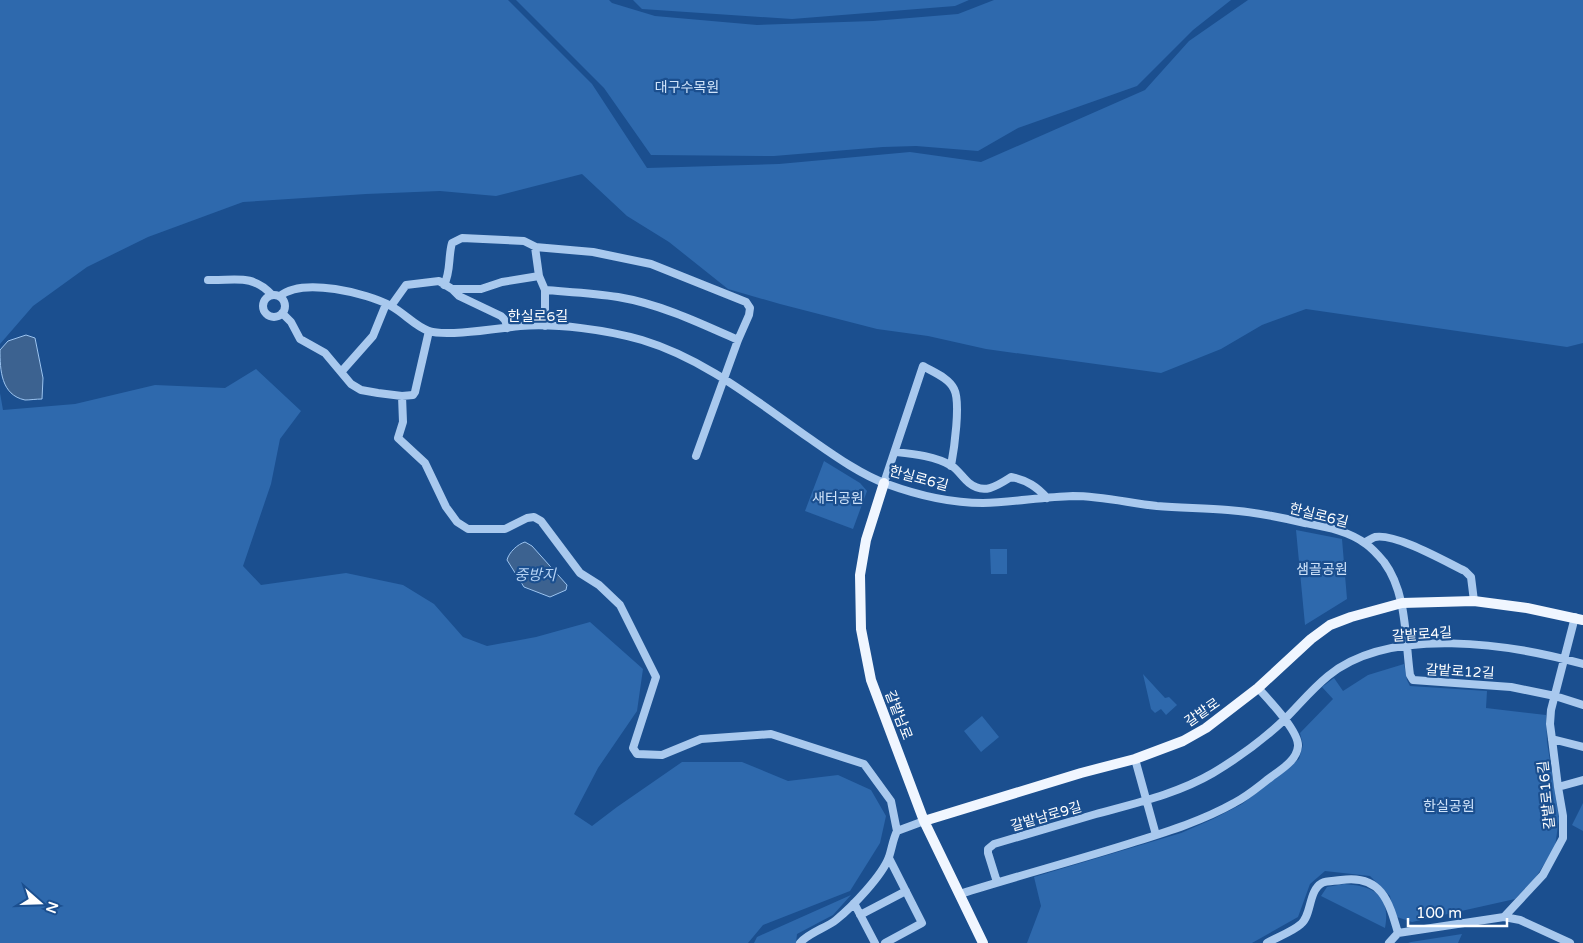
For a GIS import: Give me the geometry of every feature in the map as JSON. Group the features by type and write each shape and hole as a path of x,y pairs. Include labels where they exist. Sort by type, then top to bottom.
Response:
{"main road":[{"name":"갈밭남로","path":"884,483 866,540 860,575 861,629 871,680 924,820 983,943"},
{"name":"갈밭로","path":"924,820 1081,773 1135,759 1183,741 1206,728 1258,688 1311,639 1330,625 1351,617 1402,603 1474,601 1527,608 1579,618"}],"street":[{"path":"444,285 449,266 448,256 452,243 456,240 462,238 524,241 536,248 593,252 651,264 746,302 750,308 749,315 738,340 696,456"},
{"path":"536,248 539,276 545,290 545,326"},
{"path":"452,289 481,289 502,282 539,276"},
{"path":"208,280 250,280 263,285 276,296 284,302 285,306 282,313 272,317 264,312 264,301 276,296 289,290 311,287 335,289 389,305 429,331 415,392 413,395 402,396 361,390 351,384 325,353 300,339 291,322 282,313"},
{"path":"342,371 373,336 389,305 406,285 439,281 459,296 501,316 508,328"},
{"path":"545,290 585,292 619,297 697,322 738,340"},
{"name":"한실로6길","path":"429,331 446,333 545,326 612,333 641,340 691,360 724,380 838,458 884,483 941,499 981,503 1074,496 1119,499 1155,506 1231,510 1323,526 1364,542 1387,567 1402,603"},
{"path":"884,483 923,366 948,381 954,388 957,397 951,466"},
{"path":"402,396 403,422 398,438 425,463 446,507 457,522 468,529 505,529 527,518 534,517 541,521 580,573 599,585 620,605 656,678 633,748 637,754 662,755 701,739 770,734 864,764 890,801 897,831 892,841 889,858 878,875 854,904 835,921 800,943"},
{"path":"895,452 933,458 951,466 977,488 988,490 1011,477 1022,479 1037,487 1047,498"},
{"path":"988,490 990,502"},
{"path":"1364,542 1375,537 1391,538 1466,571 1471,577 1474,601"},
{"name":"갈밭로12길","path":"1402,603 1410,675 1416,682 1470,683 1511,687 1583,704"},
{"name":"갈밭로16길","path":"1504,918 1543,876 1563,838 1564,816 1558,787 1550,724 1551,710 1564,658 1579,618"},
{"name":"갈밭로4길","path":"1146,800 1182,789 1212,774 1258,742 1314,688 1342,666 1388,648 1439,643 1492,646 1564,658 1583,664"},
{"path":"960,894 1156,835 1195,821 1235,803 1281,770 1295,757 1298,747 1298,739 1258,688"},
{"name":"갈밭로16길","path":"1552,739 1583,747"},
{"path":"1135,759 1156,835"},
{"path":"1558,787 1583,780"},
{"name":"갈밭남로9길","path":"997,882 988,853 988,849 994,844 1146,800"},
{"path":"897,831 924,820"},
{"path":"885,943 922,924 889,858"},
{"path":"1267,943 1302,924 1316,889 1322,883 1347,880 1364,880 1376,886 1390,904 1398,933"},
{"path":"860,915 906,891"},
{"path":"854,904 875,943"},
{"path":"1388,943 1398,933 1504,918 1520,920 1570,943"}],"green space":[{"path":"0,0 508,0 592,84 647,168 779,164 910,152 981,162 1145,90 1189,41 1248,0 1583,0 1583,343 1567,347 1306,309 1262,325 1221,349 1161,373 986,349 928,336 877,329 728,289 669,242 627,216 582,174 496,196 440,191 243,202 148,237 87,267 33,306 0,344"},
{"name":"대구수목원","path":"516,0 609,0 612,3 655,16 757,25 873,21 958,14 994,0 1231,0 1193,30 1137,86 1018,128 978,151 916,146 774,156 651,155 604,88"},
{"path":"633,0 969,0 955,6 792,19 642,9"},
{"path":"256,369 301,411 280,439 271,484 243,566 261,585 346,573 403,585 434,604 463,637 487,646 536,637 590,622 643,669 637,711 598,768 574,814 592,826 682,762 742,762 788,781 838,775 871,790 886,816 880,843 850,891 763,925 748,943 0,943 0,393 3,410 75,404 155,385 225,388"},
{"name":"새터공원","path":"824,461 860,483 867,491 853,529 805,511"},
{"name":"샘골공원","path":"1296,530 1342,539 1347,599 1305,625"},
{"path":"990,549 1007,549 1007,574 991,574"},
{"name":"한실공원","path":"1404,664 1410,686 1487,691 1486,708 1546,715 1547,742 1559,818 1555,847 1536,877 1515,899 1412,922 1394,916 1390,896 1370,876 1325,871 1310,884 1298,917 1252,943 1027,943 1041,906 1034,877 1181,833 1242,804 1299,759 1303,745 1300,733 1333,699 1322,687 1334,678 1343,691 1368,675"},
{"path":"1143,674 1165,698 1169,697 1177,705 1166,715 1161,709 1155,713 1151,709"},
{"path":"982,716 999,737 981,752 964,731"},
{"path":"1583,803 1583,831 1572,825"},
{"path":"1344,884 1364,887 1378,894 1383,900 1385,907 1385,928 1321,896 1327,887"},
{"path":"851,895 833,915 797,934 796,943 754,943 757,937"},
{"path":"1462,934 1458,943 1408,943 1411,942"}],"water":[{"path":"26,335 35,338 43,378 42,399 25,400 17,397 7,387 2,373 0,350 8,341"},
{"name":"중방지","path":"525,542 532,546 567,585 566,590 550,597 524,587 507,560 514,549"}]}
